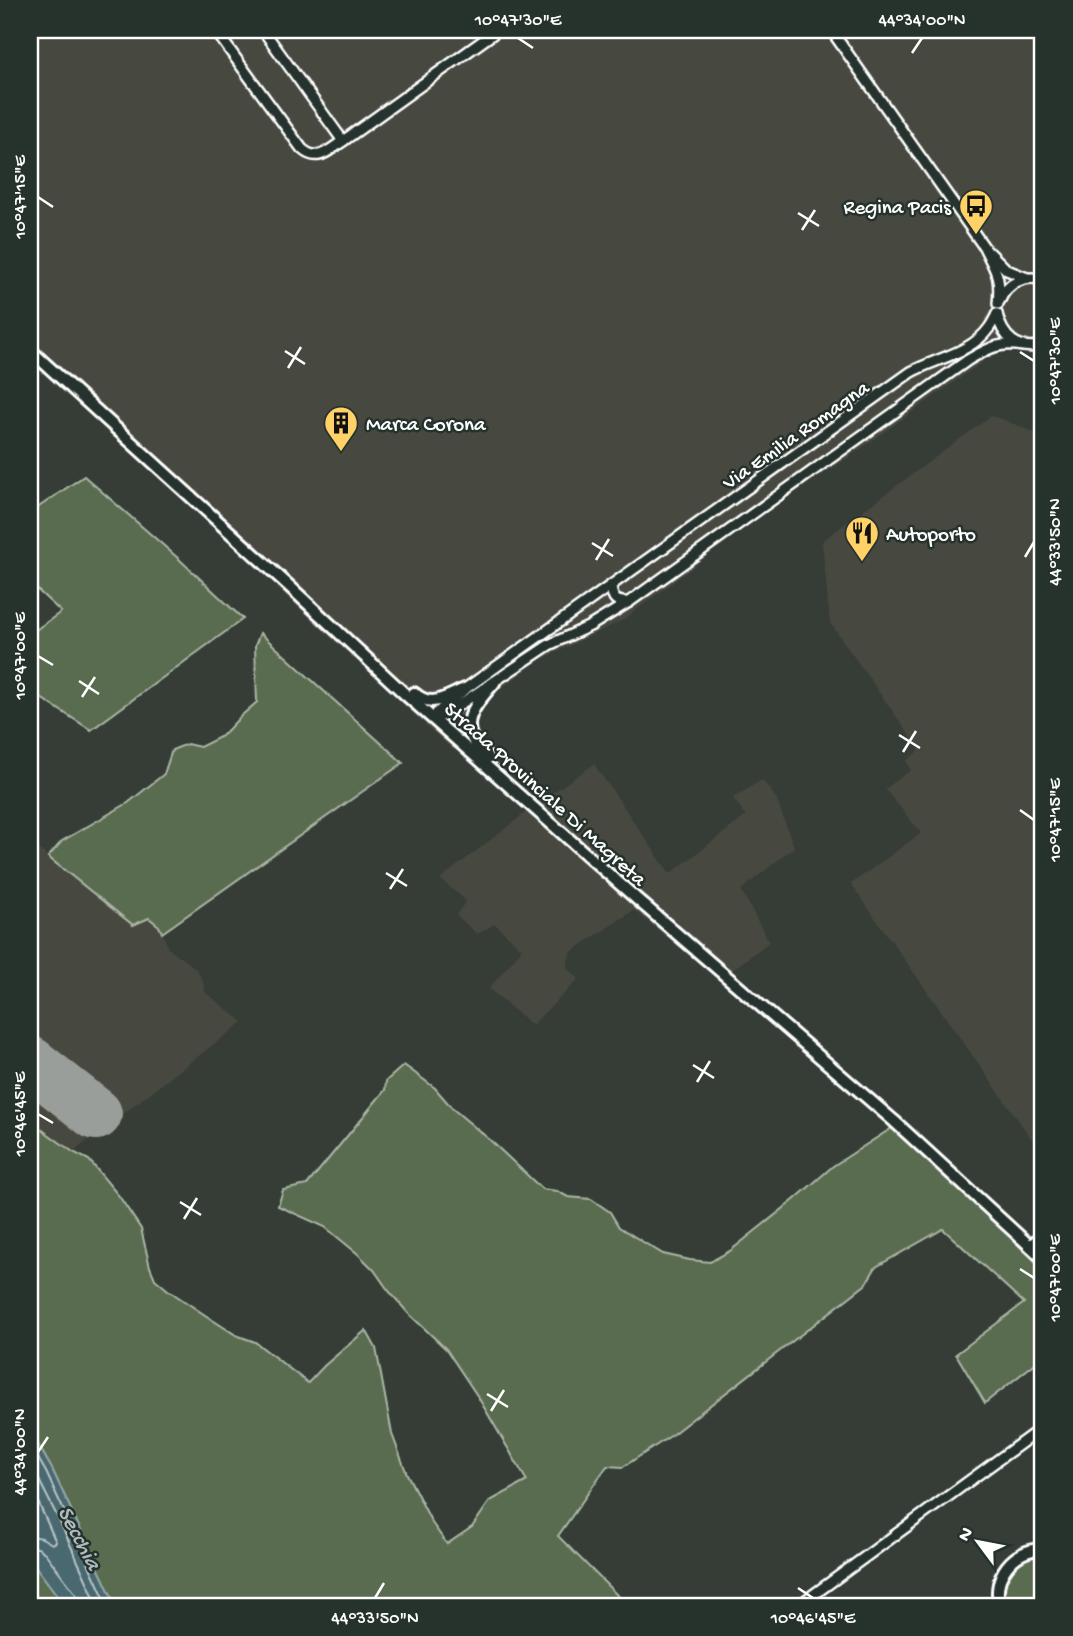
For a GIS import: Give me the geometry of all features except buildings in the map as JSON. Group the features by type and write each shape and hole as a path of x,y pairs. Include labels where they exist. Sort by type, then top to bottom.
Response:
{"main road":[{"name":"Strada Provinciale Di Magreta","path":"30,350 433,719 894,1121 1043,1258"},
{"path":"366,657 377,659 426,701 435,701 465,689"},
{"path":"494,683 477,704 468,727 471,739 478,749 511,780 518,795"},
{"path":"1000,1606 998,1585 1004,1569 1014,1558 1026,1551 1043,1549"}],"street":[{"path":"263,30 343,141"},
{"path":"219,31 302,149 313,156 321,155 343,141 498,30"},
{"path":"831,30 984,247 1000,283 999,325 1013,342 1023,346"},
{"path":"984,247 1007,270 1027,278 1043,280"},
{"name":"Via Emilia Romagna","path":"433,719 465,689 911,372 975,342 989,329 1002,294 1009,286 1027,278"},
{"name":"Via Emilia Romagna","path":"433,719 444,715 550,645 590,626 629,602 968,360 993,346 1008,343 1042,347"},
{"path":"611,586 615,599 620,603 629,602"},
{"path":"1030,1245 1043,1235"},
{"path":"799,1606 1043,1427"}],"shaded area":[{"path":"30,30 1043,30 1043,353 1012,351 992,355 846,459 764,513 623,620 540,660 496,692 453,750 277,588 268,575 40,368 52,359 30,339"},
{"path":"991,416 1043,436 1043,1155 851,884 921,833 885,789 911,770 906,761 920,750 830,623 822,541"},
{"path":"594,764 670,874 746,816 733,798 762,780 776,798 794,847 741,890 769,942 719,980 634,910 570,953 567,967 579,979 532,1025 489,989 522,949 495,924 477,934 456,915 466,901 440,879 539,802"},
{"path":"30,841 48,857 160,926 168,948 197,970 205,992 243,1022 73,1152 30,1121"}],"green space":[{"path":"84,476 243,619 91,730 30,691 30,634 61,612 30,583 30,513"},
{"path":"260,633 403,763 162,933 159,926 149,918 133,925 48,857 62,841 128,803 164,774 172,750 187,744 200,747 222,736 257,702 255,646"},
{"path":"404,1065 435,1088 453,1109 542,1189 557,1191 568,1197 591,1199 610,1212 619,1227 643,1242 663,1254 690,1260 710,1262 730,1251 833,1166 892,1128 973,1200 1043,1269 1043,1357 985,1403 956,1354 1024,1303 943,1229 876,1267 865,1285 669,1437 623,1467 607,1466 558,1536 628,1606 116,1606 30,1425 30,1121 73,1152 89,1160 119,1196 141,1229 155,1279 236,1335 255,1342 308,1383 366,1330 376,1348 392,1434 407,1474 432,1523 447,1544 472,1527 490,1501 527,1481 478,1397 446,1349 408,1313 358,1254 325,1227 278,1206 283,1190 307,1185 385,1090 386,1081"},
{"path":"1043,1553 1043,1606 1006,1606 1003,1595 1005,1577 1023,1559"},
{"path":"30,1559 63,1603 63,1606 30,1606"}],"water":[{"name":"Secchia","path":"30,1425 116,1606 63,1606 30,1559"}],"runway":[{"path":"30,1062 96,1114"}],"place":[{"name":"Regina Pacis","path":"976,236"},
{"name":"Marca Corona","path":"341,453"},
{"name":"Autoporto","path":"862,563"}]}
